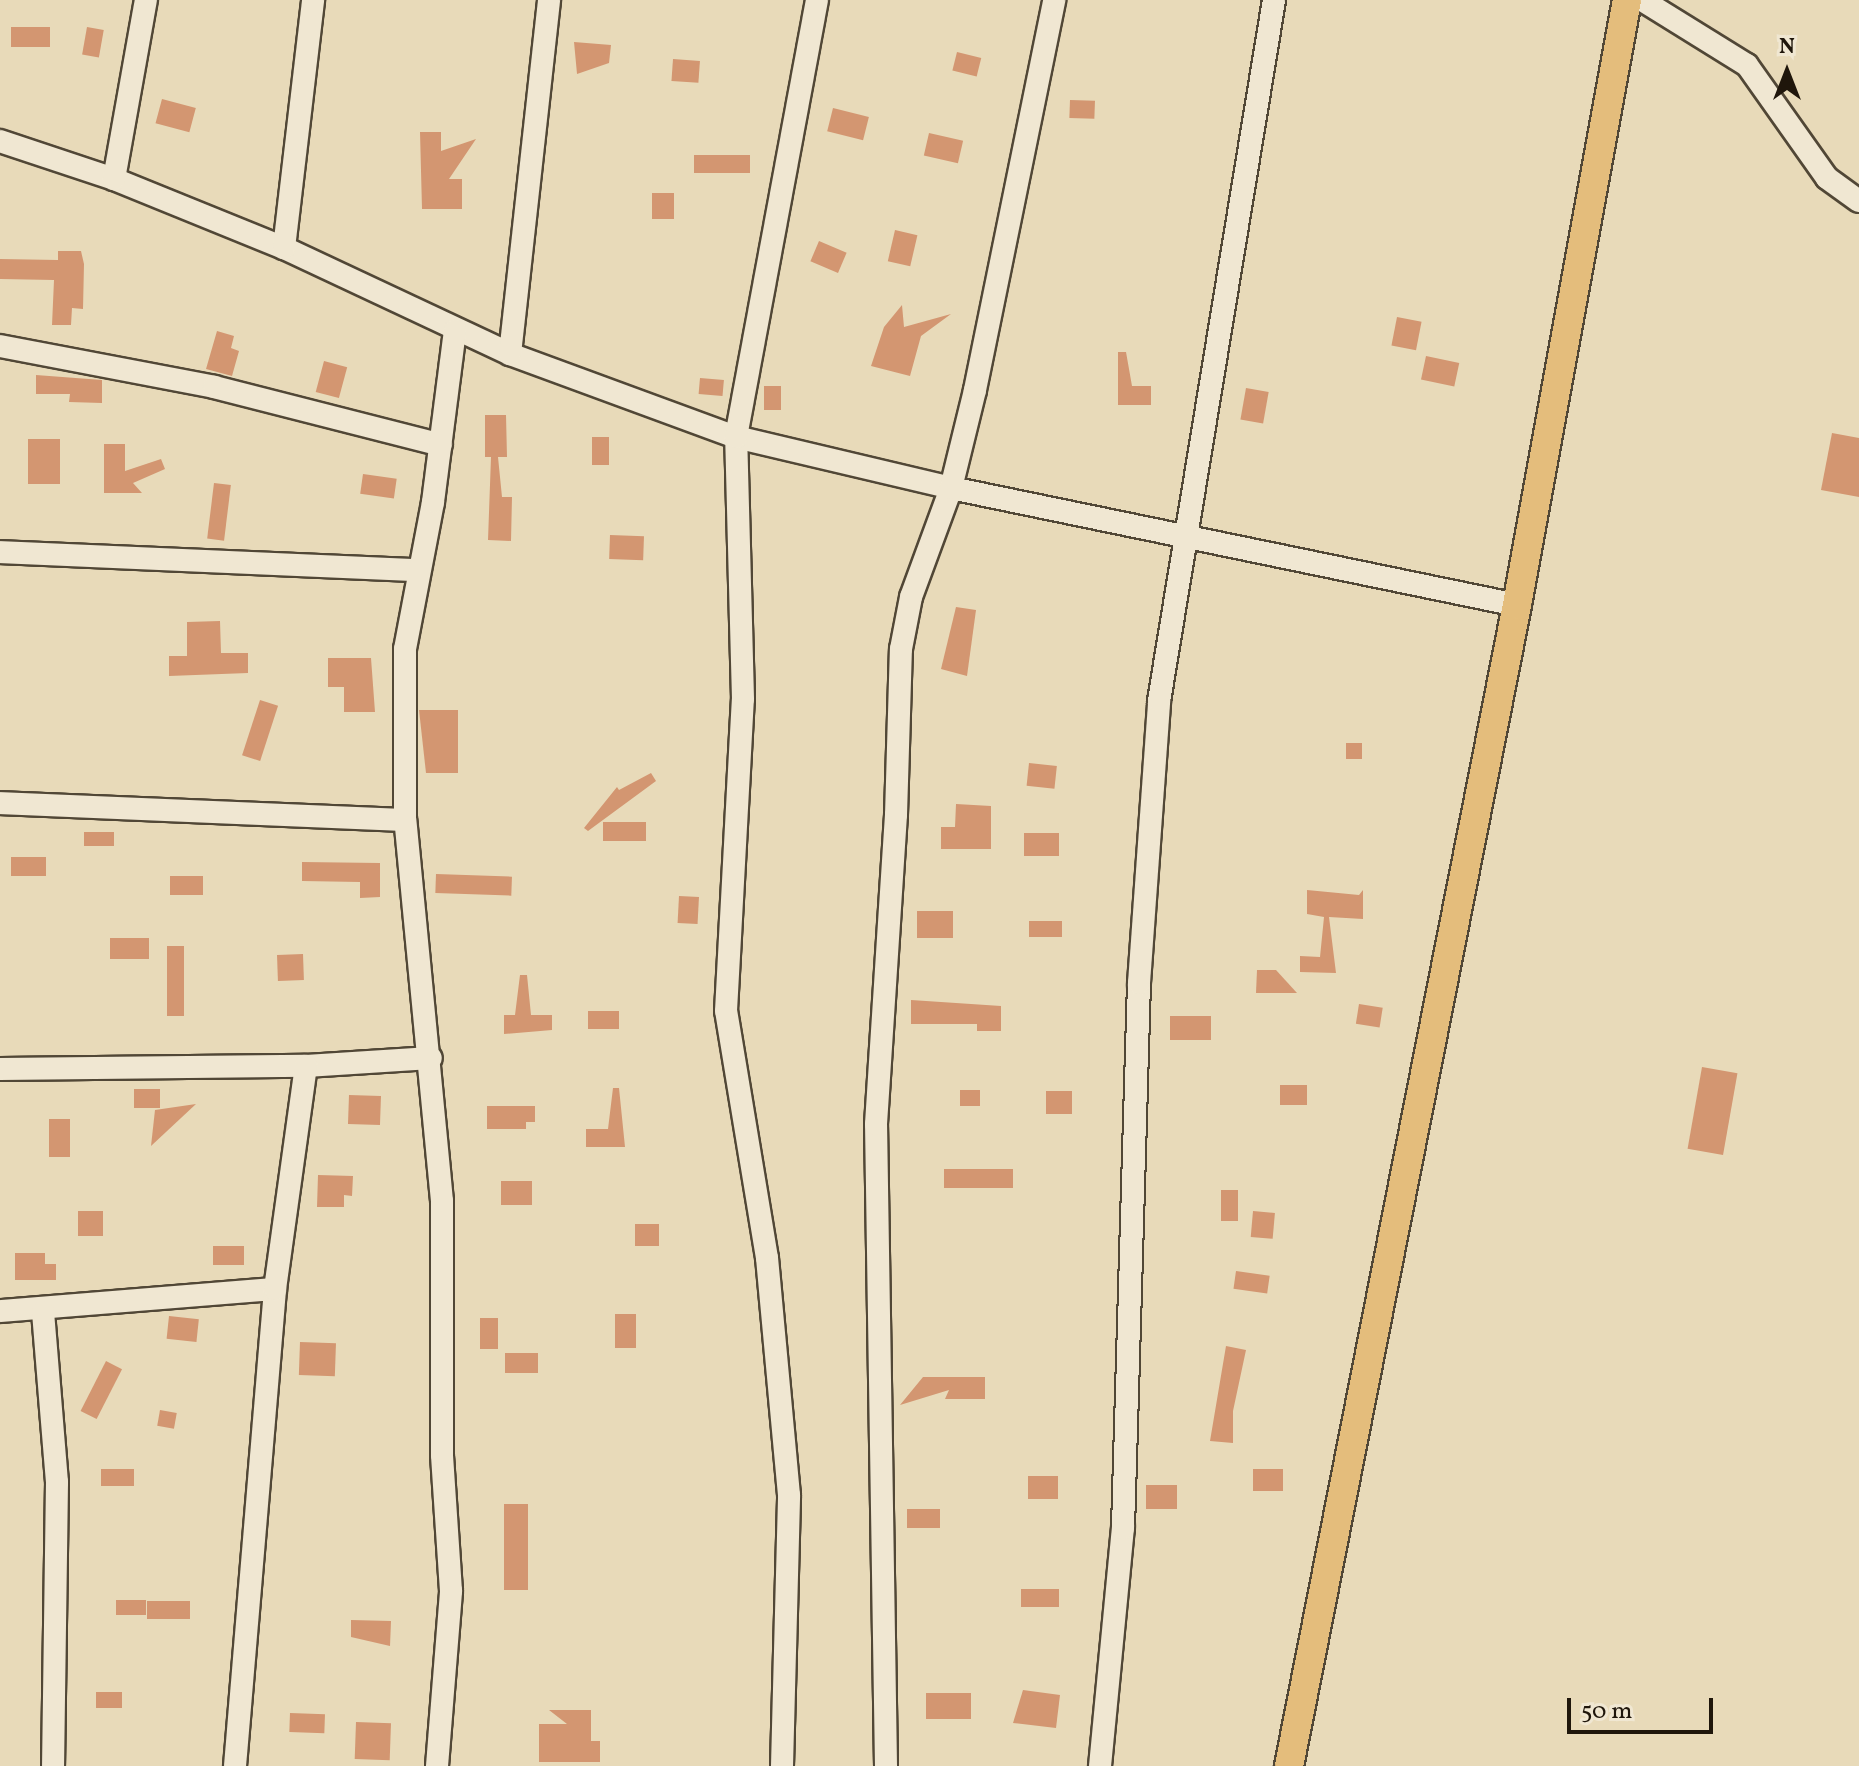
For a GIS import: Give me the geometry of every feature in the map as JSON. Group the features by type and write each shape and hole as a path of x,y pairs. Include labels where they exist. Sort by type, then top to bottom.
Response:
{"main road":[{"path":"1289,1766 1517,605 1627,0"}],"street":[{"path":"114,179 146,0"},
{"path":"284,248 313,0"},
{"path":"510,354 549,0"},
{"path":"782,1766 789,1495 767,1258 726,1011 743,699 736,437 817,0"},
{"path":"886,1766 876,1124 896,815 901,649 911,597 951,488 1054,0"},
{"path":"1100,1766 1123,1528 1139,983 1157,717 1274,0"},
{"path":"1642,0 1747,65 1827,178 1859,201"},
{"path":"0,141 114,179 284,248 510,354 736,437 951,488 1517,605"},
{"path":"437,1766 451,1591 442,1455 442,1201 431,1058 405,820 405,649 441,445 455,330"},
{"path":"0,346 214,387 441,445"},
{"path":"0,552 419,570"},
{"path":"0,803 405,820"},
{"path":"0,1069 306,1066 431,1058"},
{"path":"235,1766 275,1289 306,1066"},
{"path":"0,1311 43,1312 275,1289"},
{"path":"43,1312 57,1482 53,1766"}],"building":[{"path":"11,27 50,27 50,47 11,47"},
{"path":"87,27 104,30 99,58 82,55"},
{"path":"574,42 611,45 609,63 577,74"},
{"path":"957,52 981,58 977,76 952,70"},
{"path":"673,59 700,61 698,83 671,81"},
{"path":"162,99 196,108 189,132 156,123"},
{"path":"1070,100 1095,101 1094,119 1069,118"},
{"path":"833,108 869,117 863,140 827,131"},
{"path":"420,132 441,132 441,151 476,139 449,179 462,179 462,209 422,209"},
{"path":"929,133 963,141 958,163 924,155"},
{"path":"694,155 750,155 750,173 694,173"},
{"path":"652,193 674,193 674,219 652,219"},
{"path":"895,230 917,235 910,266 888,261"},
{"path":"819,241 847,253 838,273 810,261"},
{"path":"58,251 81,251 84,264 83,309 72,308 71,325 52,325 54,280 0,279 0,259 58,260"},
{"path":"902,305 904,327 951,314 921,336 910,376 871,366 884,327"},
{"path":"1397,317 1422,322 1416,350 1391,345"},
{"path":"217,331 234,336 231,348 239,351 232,376 206,369"},
{"path":"1118,352 1126,352 1132,386 1151,386 1151,405 1118,405"},
{"path":"1426,356 1459,363 1454,387 1421,379"},
{"path":"324,361 347,367 339,398 316,392"},
{"path":"36,375 102,380 102,403 69,402 70,394 36,394"},
{"path":"700,378 724,380 723,396 699,394"},
{"path":"764,386 781,386 781,410 764,410"},
{"path":"1246,388 1269,392 1263,424 1240,420"},
{"path":"485,415 506,415 507,457 498,457 502,497 512,497 511,541 488,540 491,457 485,457"},
{"path":"1832,433 1859,438 1859,497 1821,490"},
{"path":"592,437 609,437 609,465 592,465"},
{"path":"28,439 60,439 60,484 28,484"},
{"path":"104,444 125,444 125,471 161,459 165,469 133,483 142,493 104,493"},
{"path":"363,474 397,479 394,499 360,494"},
{"path":"214,483 231,485 224,541 207,539"},
{"path":"610,535 644,536 643,560 609,559"},
{"path":"956,607 976,610 967,676 941,669"},
{"path":"220,621 221,653 248,653 248,673 169,676 169,656 187,656 187,622"},
{"path":"328,658 371,658 375,712 344,712 344,687 328,687"},
{"path":"260,700 278,706 260,761 242,755"},
{"path":"419,710 458,710 458,773 426,773"},
{"path":"1346,743 1362,743 1362,759 1346,759"},
{"path":"1029,763 1057,766 1054,789 1027,786"},
{"path":"651,773 656,781 588,831 584,828 617,787 619,790"},
{"path":"956,804 991,806 991,849 941,849 941,827 955,827"},
{"path":"603,822 646,822 646,841 603,841"},
{"path":"84,832 114,832 114,846 84,846"},
{"path":"1024,833 1059,833 1059,856 1024,856"},
{"path":"11,857 46,857 46,876 11,876"},
{"path":"302,862 380,863 380,897 360,898 360,882 302,881"},
{"path":"436,874 512,877 511,896 435,893"},
{"path":"170,876 203,876 203,895 170,895"},
{"path":"1307,890 1359,895 1363,890 1363,919 1329,917 1336,973 1300,972 1300,956 1320,957 1324,917 1307,914"},
{"path":"679,896 699,897 698,924 678,923"},
{"path":"917,911 953,911 953,938 917,938"},
{"path":"1029,921 1062,921 1062,937 1029,937"},
{"path":"110,938 149,938 149,959 110,959"},
{"path":"167,946 184,946 184,1016 167,1016"},
{"path":"303,954 304,980 278,981 277,955"},
{"path":"1257,970 1276,970 1297,993 1256,993"},
{"path":"520,975 527,975 531,1015 552,1015 552,1030 504,1034 504,1015 515,1015"},
{"path":"911,1000 1001,1006 1001,1031 977,1031 977,1024 911,1024"},
{"path":"1359,1004 1383,1008 1380,1028 1356,1024"},
{"path":"588,1011 619,1011 619,1029 588,1029"},
{"path":"1170,1016 1211,1016 1211,1040 1170,1040"},
{"path":"1702,1067 1737,1073 1723,1155 1688,1149"},
{"path":"1280,1085 1307,1085 1307,1105 1280,1105"},
{"path":"613,1088 619,1088 625,1147 586,1147 586,1129 608,1129"},
{"path":"134,1089 160,1089 160,1108 134,1108"},
{"path":"960,1090 980,1090 980,1106 960,1106"},
{"path":"1046,1091 1072,1091 1072,1114 1046,1114"},
{"path":"349,1095 381,1096 380,1125 348,1124"},
{"path":"196,1104 151,1146 155,1110"},
{"path":"487,1106 535,1106 535,1122 526,1122 526,1129 487,1129"},
{"path":"49,1119 70,1119 70,1157 49,1157"},
{"path":"944,1169 1013,1169 1013,1188 944,1188"},
{"path":"318,1175 353,1176 352,1196 344,1195 344,1207 317,1207"},
{"path":"501,1181 532,1181 532,1205 501,1205"},
{"path":"1221,1190 1238,1190 1238,1221 1221,1221"},
{"path":"78,1211 103,1211 103,1236 78,1236"},
{"path":"1253,1211 1275,1213 1273,1239 1251,1237"},
{"path":"635,1224 659,1224 659,1246 635,1246"},
{"path":"213,1246 244,1246 244,1265 213,1265"},
{"path":"15,1253 45,1253 45,1264 56,1264 56,1280 15,1280"},
{"path":"1236,1271 1270,1276 1267,1294 1233,1289"},
{"path":"615,1314 636,1314 636,1348 615,1348"},
{"path":"169,1316 199,1319 196,1342 167,1339"},
{"path":"480,1318 498,1318 498,1349 480,1349"},
{"path":"300,1342 336,1343 335,1376 299,1375"},
{"path":"1226,1346 1246,1350 1233,1411 1233,1443 1210,1441"},
{"path":"505,1353 538,1353 538,1373 505,1373"},
{"path":"106,1361 122,1369 97,1419 81,1411"},
{"path":"923,1377 985,1377 985,1399 945,1399 949,1390 900,1405"},
{"path":"160,1410 177,1413 174,1429 157,1426"},
{"path":"101,1469 134,1469 134,1486 101,1486"},
{"path":"1253,1469 1283,1469 1283,1491 1253,1491"},
{"path":"1028,1476 1058,1476 1058,1499 1028,1499"},
{"path":"1146,1485 1177,1485 1177,1509 1146,1509"},
{"path":"504,1504 528,1504 528,1590 504,1590"},
{"path":"907,1509 940,1509 940,1528 907,1528"},
{"path":"1021,1589 1059,1589 1059,1607 1021,1607"},
{"path":"116,1600 146,1600 146,1615 116,1615"},
{"path":"147,1601 190,1601 190,1619 147,1619"},
{"path":"351,1620 391,1621 390,1646 351,1637"},
{"path":"1023,1690 1060,1695 1056,1728 1013,1723"},
{"path":"96,1692 122,1692 122,1708 96,1708"},
{"path":"926,1693 971,1693 971,1719 926,1719"},
{"path":"549,1710 591,1710 591,1741 600,1741 600,1762 539,1762 539,1724 567,1724"},
{"path":"290,1713 325,1714 324,1733 289,1732"},
{"path":"356,1722 391,1723 390,1760 355,1759"}]}
